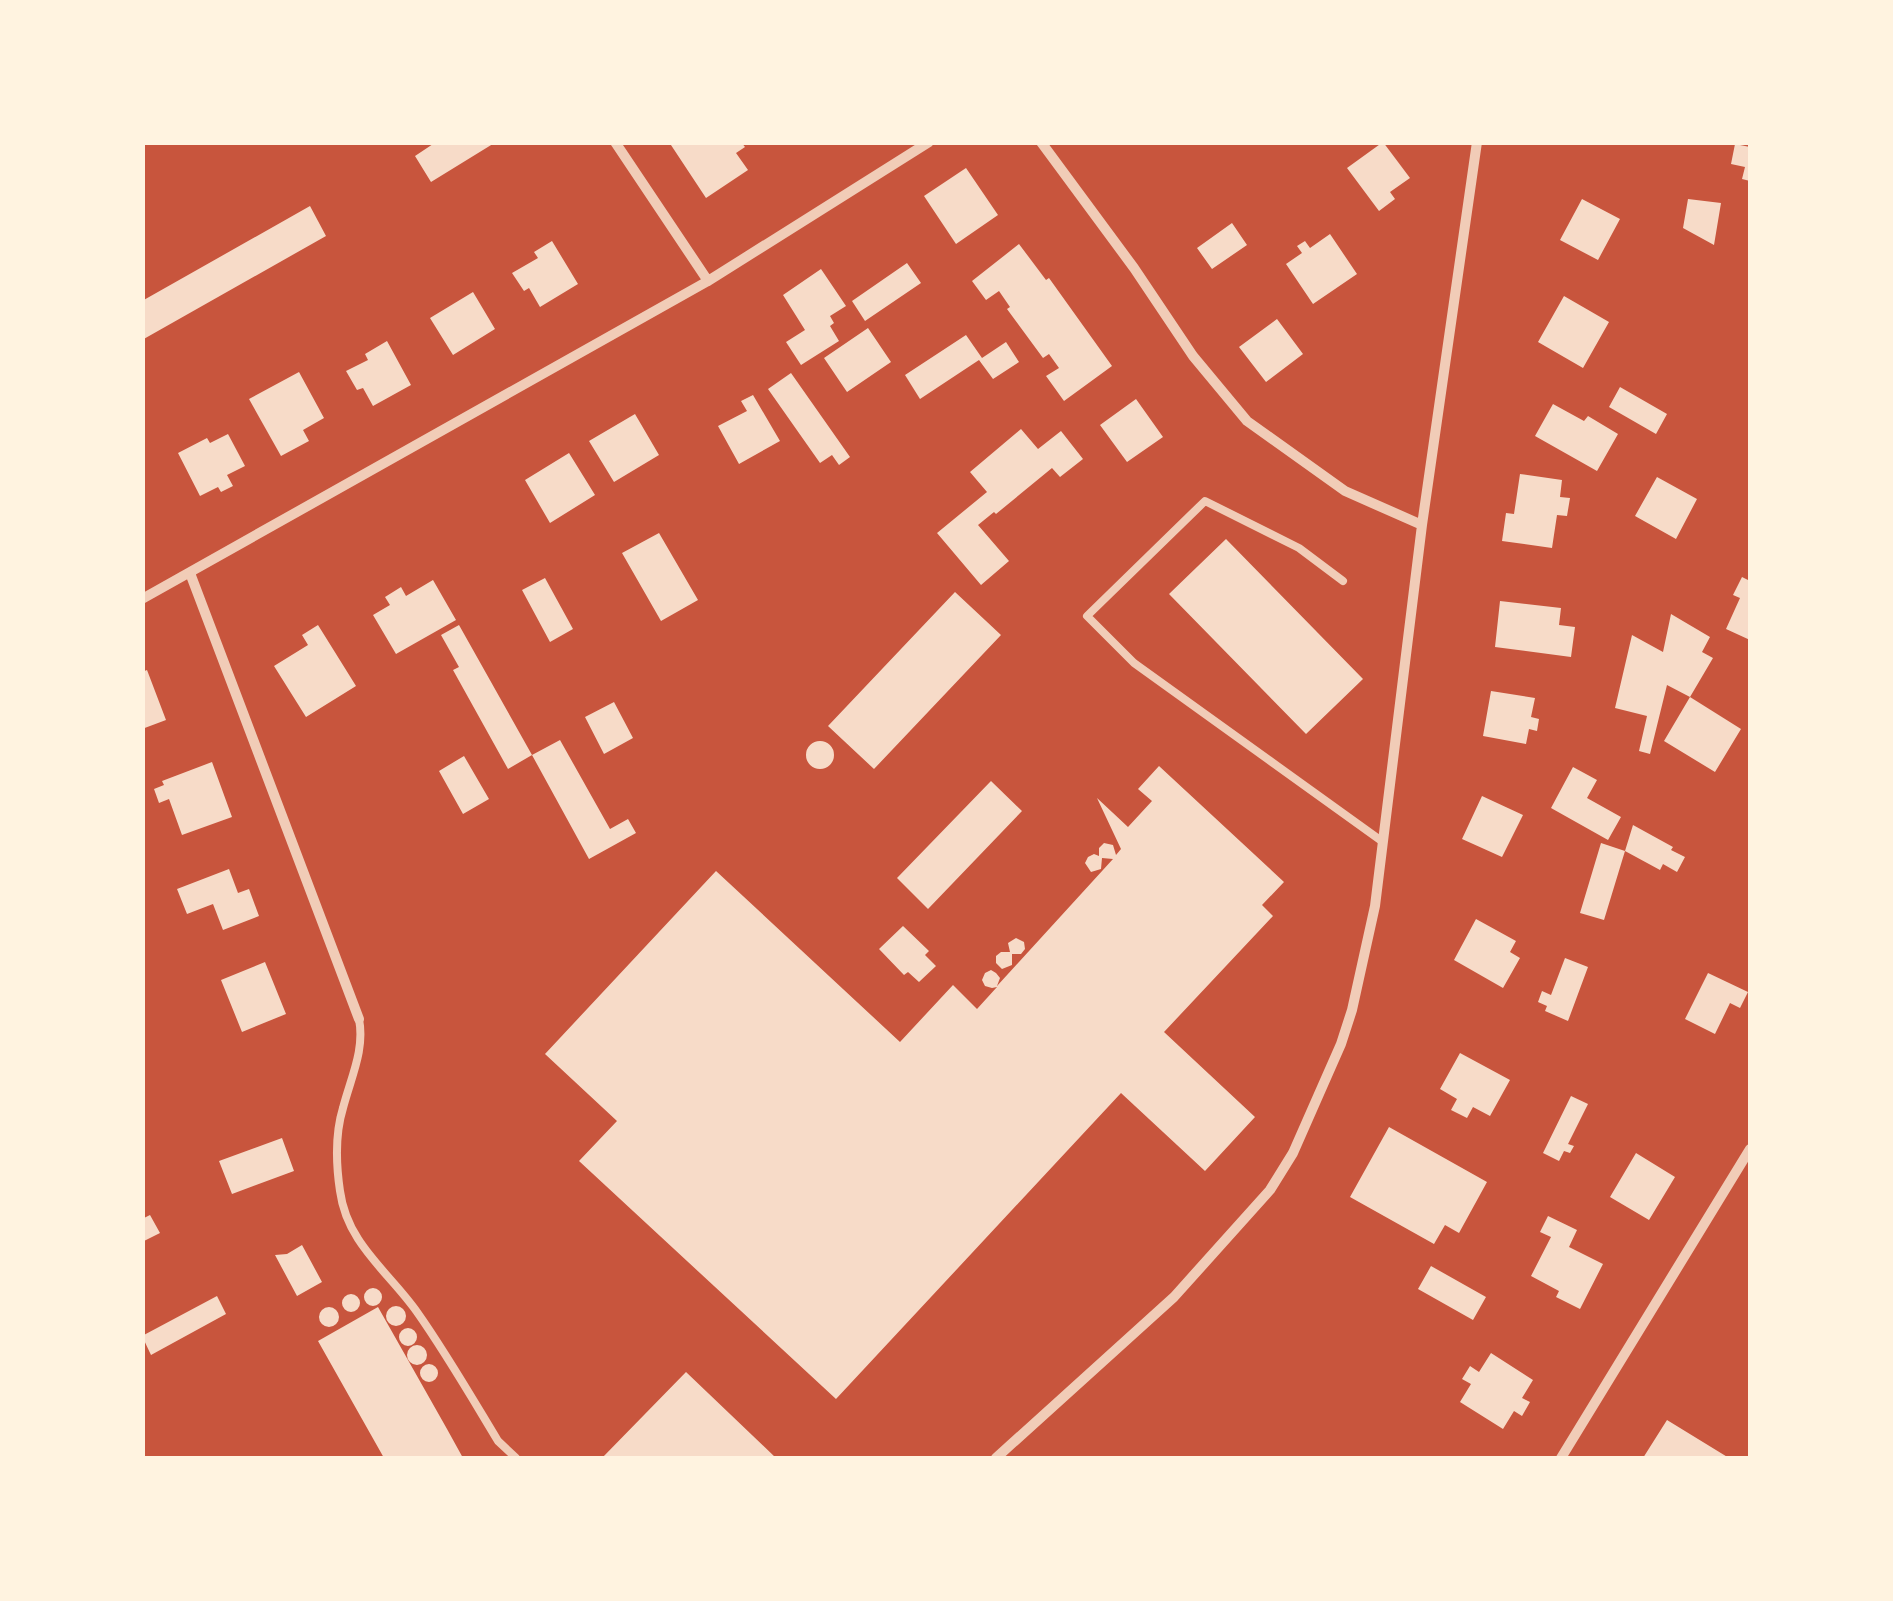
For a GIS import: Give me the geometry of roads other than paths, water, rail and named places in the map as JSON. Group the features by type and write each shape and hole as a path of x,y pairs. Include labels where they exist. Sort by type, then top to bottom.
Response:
{"street":[{"path":"615,142 708,282"},
{"path":"142,598 708,282 929,142"},
{"path":"1040,142 1134,268 1193,356 1247,421 1345,491 1422,525"},
{"path":"996,1458 1174,1297 1270,1190 1309,1120 1346,1027 1375,906 1422,525 1477,143"},
{"path":"190,573 359,1019"},
{"path":"1562,1458 1750,1149"}],"lane":[{"path":"1342,581 1298,548 1206,500 1087,616 1134,663 1383,842"},
{"path":"359,1019 362,1043 336,1143 340,1194 352,1228 371,1259 416,1310 498,1441 516,1458"}]}
